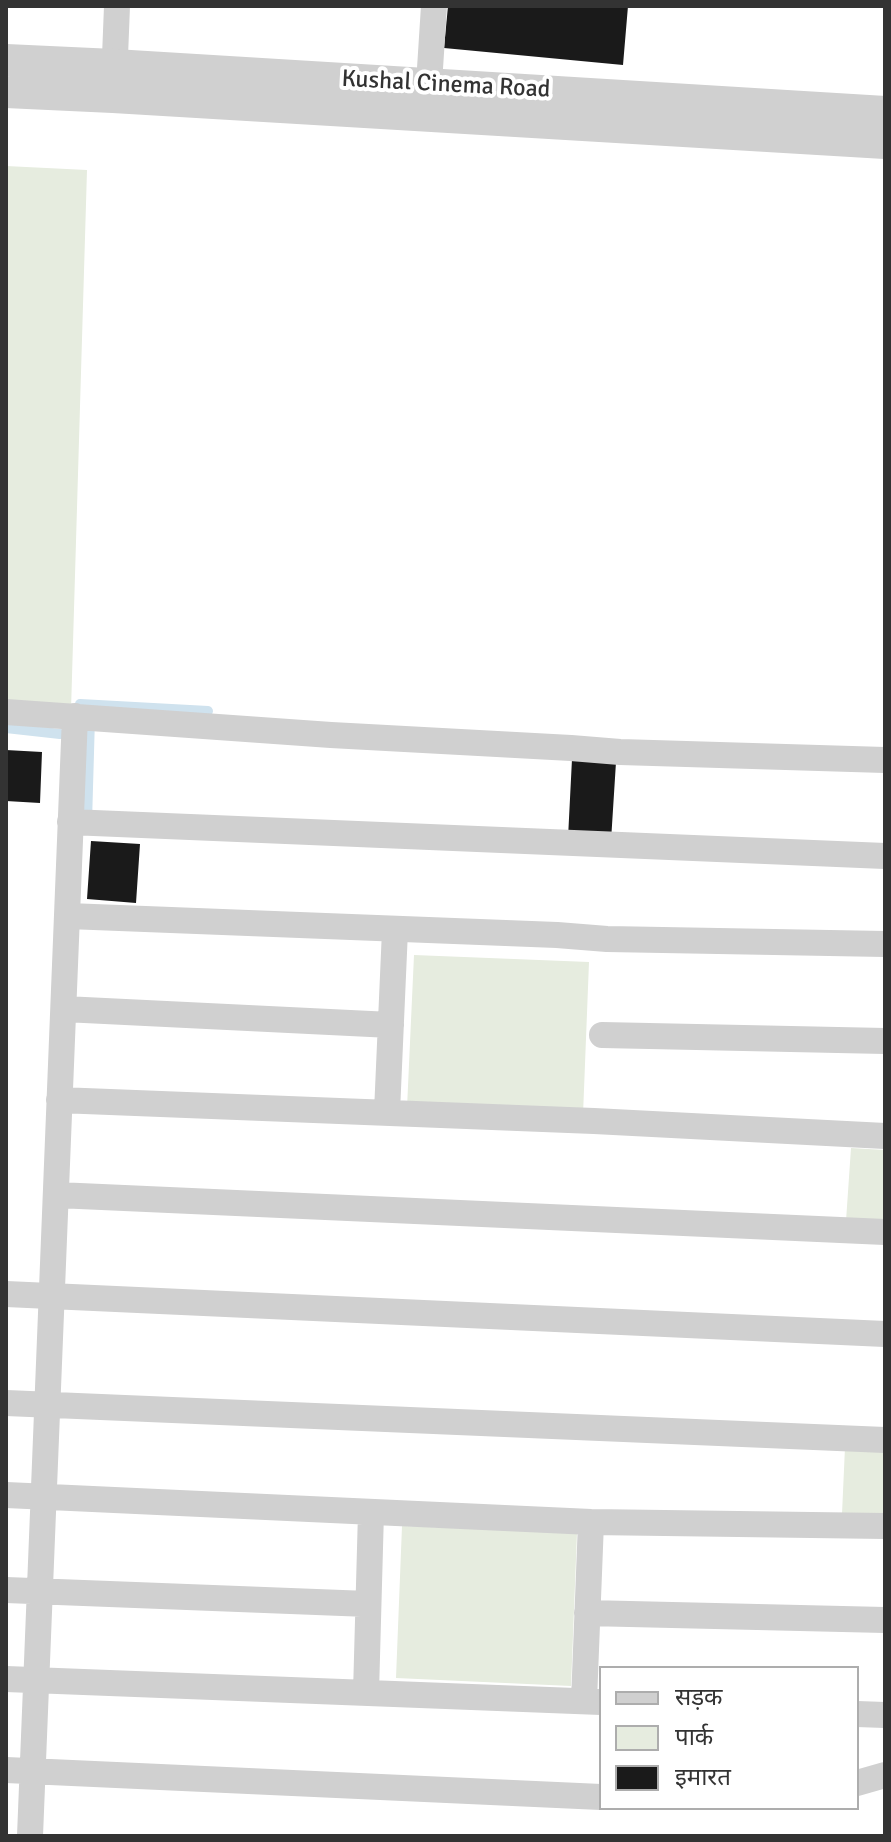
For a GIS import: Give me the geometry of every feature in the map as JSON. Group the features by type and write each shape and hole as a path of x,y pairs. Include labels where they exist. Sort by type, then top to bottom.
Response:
{"street":[{"path":"113,97 117,6"},
{"path":"427,100 434,6"},
{"name":"Kushal Cinema Road","path":"6,60 114,65 427,100"},
{"name":"Kushal Cinema Road","path":"6,92 113,97 427,100 543,107 885,143"},
{"name":"Kushal Cinema Road","path":"543,107 885,112"},
{"path":"6,712 620,752 885,760"},
{"path":"30,1836 75,716"},
{"path":"70,822 885,856"},
{"path":"68,916 607,939 885,944"},
{"path":"387,1112 395,930"},
{"path":"64,1009 391,1025"},
{"path":"602,1035 885,1041"},
{"path":"59,1100 885,1136"},
{"path":"57,1195 885,1232"},
{"path":"6,1294 885,1334"},
{"path":"6,1403 885,1440"},
{"path":"6,1495 591,1522 885,1526"},
{"path":"366,1693 371,1512"},
{"path":"6,1679 592,1702 587,1613 591,1522"},
{"path":"6,1590 368,1604"},
{"path":"587,1613 885,1620"},
{"path":"859,1714 885,1715"},
{"path":"6,1770 599,1797"},
{"path":"859,1782 885,1775"}],"green space":[{"path":"6,166 87,170 71,710 6,703"},
{"path":"414,955 589,962 583,1115 407,1108"},
{"path":"851,1148 885,1150 885,1224 846,1221"},
{"path":"845,1447 885,1449 885,1516 842,1514"},
{"path":"402,1526 577,1533 571,1686 396,1678"}],"building":[{"path":"448,6 628,6 623,65 444,48"},
{"path":"6,750 42,752 40,803 6,801"},
{"path":"572,759 616,762 611,841 568,838"},
{"path":"91,841 140,844 136,903 87,899"}],"waterway":[{"path":"80,704 208,711"},
{"path":"87,822 90,718"},
{"path":"6,728 60,734"}]}
